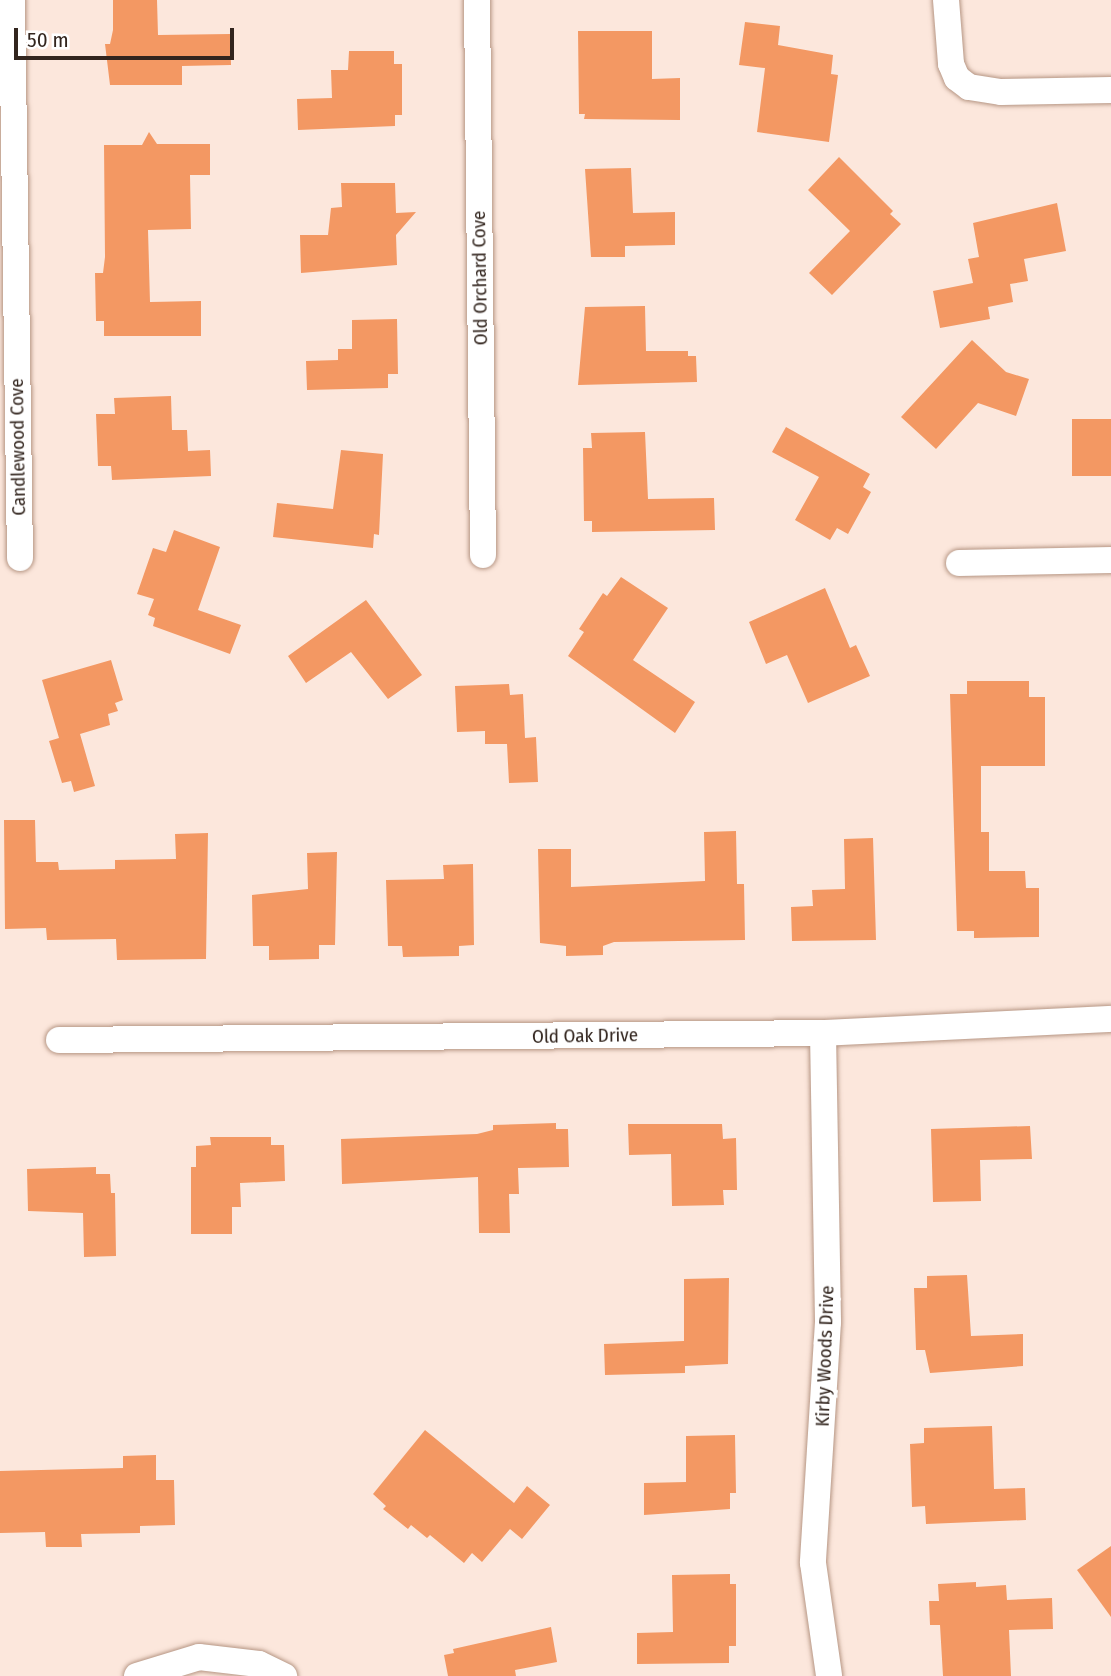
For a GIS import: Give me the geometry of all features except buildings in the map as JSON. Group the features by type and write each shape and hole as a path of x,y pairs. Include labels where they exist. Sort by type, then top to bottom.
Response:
{"street":[{"name":"Candlewood Cove","path":"12,0 20,558"},
{"name":"Old Orchard Cove","path":"477,0 483,555"},
{"path":"946,0 951,64 957,78 969,87 1001,92 1111,90"},
{"path":"958,563 1111,561"},
{"name":"Old Oak Drive","path":"59,1040 823,1033 1111,1019"},
{"name":"Kirby Woods Drive","path":"823,1033 828,1322 813,1563 829,1676"},
{"path":"137,1676 199,1657 259,1664 284,1676"}]}
